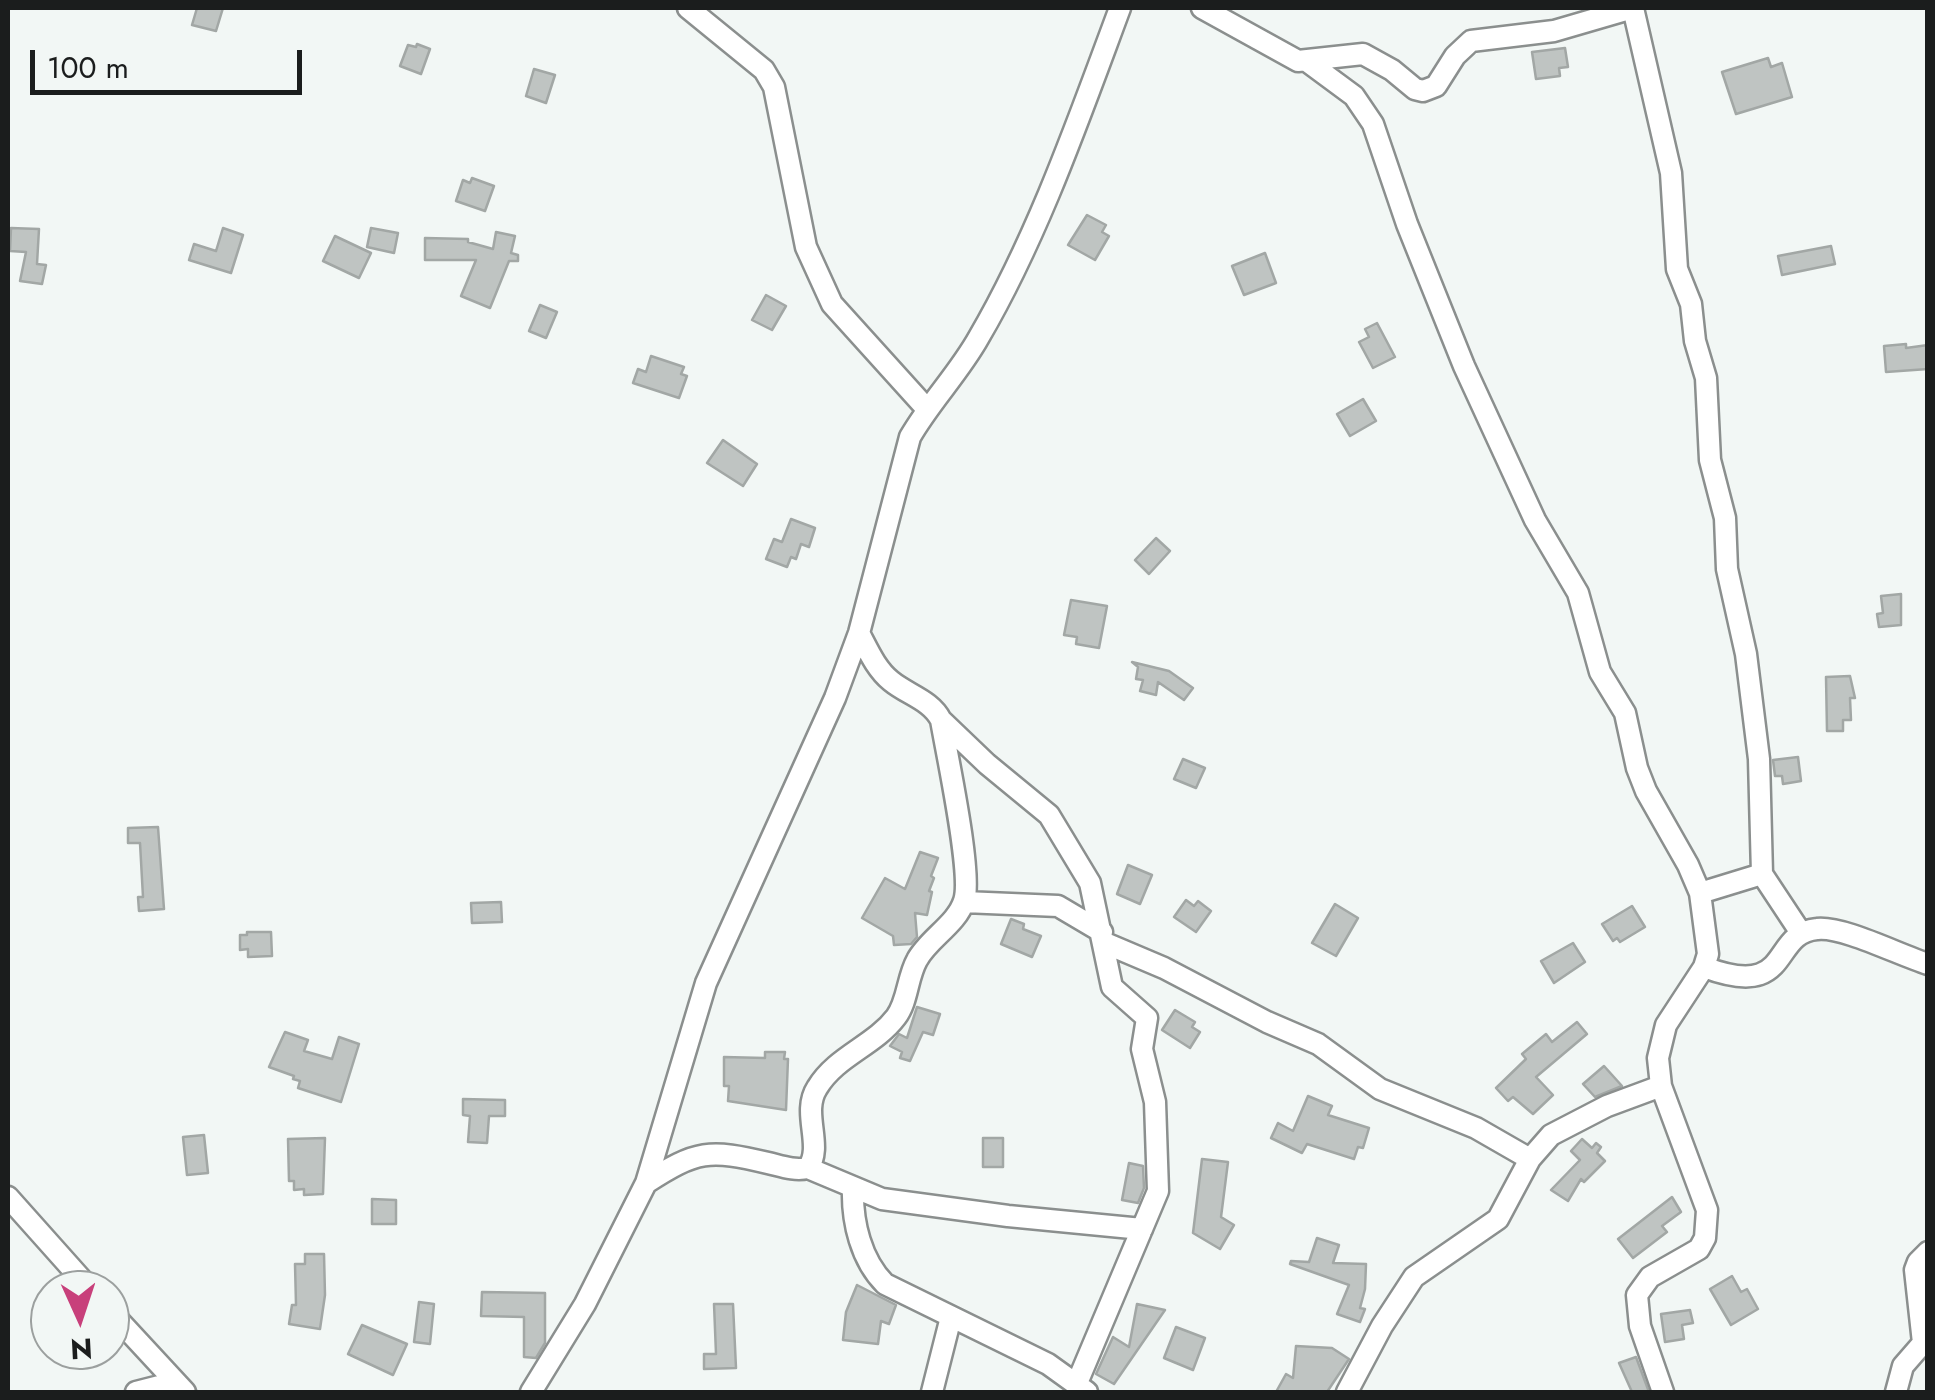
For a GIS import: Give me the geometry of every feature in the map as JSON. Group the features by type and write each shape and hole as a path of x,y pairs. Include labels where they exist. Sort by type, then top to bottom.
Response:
{"street":[{"path":"688,8 764,70 774,87 806,247 822,285 832,304 926,408"},
{"path":"530,1392 585,1304 646,1183 706,984 835,698 859,633 910,438 926,408 978,339 1000,296 1068,144 1120,8"},
{"path":"1202,8 1289,57 1308,62 1354,96 1373,124 1407,224 1464,366 1535,520 1578,593 1600,672 1624,713 1646,792 1700,893 1708,943 1704,967 1666,1025 1658,1058 1661,1086 1702,1188 1707,1225 1700,1249 1650,1277 1638,1295 1640,1326 1663,1392"},
{"path":"1308,62 1364,54 1415,89 1431,90 1471,41 1554,31 1633,8 1671,173 1677,269 1689,298 1706,378 1712,474 1727,527 1727,570 1746,654 1759,759 1762,874 1801,933"},
{"path":"853,1189 861,1246 877,1276 896,1290 1048,1364 1082,1388 1159,1182 1154,1102 1142,1049 1147,1018 1112,987 1090,882 1048,815 986,764 932,707 890,681 859,633"},
{"path":"808,1168 814,1153 810,1116 815,1090 836,1065 885,1030 897,1016 917,960 964,902 965,867 942,720"},
{"path":"1700,893 1762,874"},
{"path":"964,902 1058,906 1104,938 1318,1044 1380,1089 1476,1128 1530,1159"},
{"path":"1704,967 1733,978 1754,976 1768,970 1801,933 1819,928 1837,930 1928,964"},
{"path":"1346,1392 1414,1277 1492,1226 1530,1159 1561,1127 1661,1086"},
{"path":"646,1183 681,1161 726,1153 790,1168 808,1168 882,1199 1142,1228"},
{"path":"8,1196 73,1270"},
{"path":"1896,1392 1903,1366 1923,1342 1915,1270 1928,1252"},
{"path":"932,1392 952,1317"},
{"path":"130,1333 180,1387"},
{"path":"136,1392 180,1387"}],"building":[{"path":"197,8 223,8 216,31 192,25"},
{"path":"408,45 430,49 421,74 400,66"},
{"path":"1565,48 1568,67 1559,68 1560,76 1536,79 1532,52"},
{"path":"1768,58 1771,67 1782,63 1792,97 1736,114 1722,72"},
{"path":"534,69 555,75 546,103 526,96"},
{"path":"472,178 494,186 485,211 456,201 463,180 470,183"},
{"path":"1087,215 1106,225 1102,232 1109,236 1095,260 1068,245"},
{"path":"11,228 39,229 37,264 46,265 42,284 20,281 26,252 10,251"},
{"path":"223,228 243,235 231,273 189,260 194,244 216,251"},
{"path":"371,228 398,233 394,253 367,247"},
{"path":"496,232 515,236 511,253 518,255 518,261 509,261 490,308 461,296 476,260 425,260 425,238 468,239 493,249"},
{"path":"335,236 371,253 359,278 323,261"},
{"path":"1831,246 1835,264 1782,275 1778,256"},
{"path":"1265,253 1276,283 1244,295 1232,266"},
{"path":"766,295 786,306 772,330 752,320"},
{"path":"540,305 557,312 546,338 529,331"},
{"path":"1377,323 1395,357 1373,368 1359,342 1369,337 1365,329"},
{"path":"1906,344 1906,348 1928,345 1928,369 1886,372 1884,346"},
{"path":"651,356 684,367 681,374 687,376 679,398 633,383 638,369 646,372"},
{"path":"1363,399 1376,421 1350,436 1337,414"},
{"path":"723,440 757,464 743,486 707,463"},
{"path":"791,519 815,528 809,547 801,544 796,559 791,557 787,567 766,559 774,539 782,542"},
{"path":"1156,538 1170,551 1149,574 1135,560"},
{"path":"1901,594 1901,625 1879,627 1877,614 1883,613 1881,596"},
{"path":"1071,600 1107,606 1099,648 1076,644 1077,637 1064,635"},
{"path":"1132,662 1169,671 1193,688 1184,700 1158,682 1156,695 1140,691 1143,680 1136,679 1138,667"},
{"path":"1850,676 1855,698 1850,698 1851,720 1843,720 1843,731 1827,731 1826,677"},
{"path":"1798,757 1801,781 1783,784 1782,776 1775,776 1773,760"},
{"path":"1183,759 1205,768 1196,788 1174,779"},
{"path":"158,827 164,909 139,911 138,897 143,897 140,843 128,843 128,828"},
{"path":"920,852 938,858 931,876 934,878 927,915 915,913 917,937 911,944 894,945 893,936 862,918 885,878 905,889"},
{"path":"1128,865 1152,875 1140,904 1117,894"},
{"path":"1186,900 1194,906 1198,901 1211,911 1196,932 1174,917"},
{"path":"501,902 502,922 472,923 471,903"},
{"path":"1335,904 1358,918 1336,956 1312,943"},
{"path":"1632,906 1645,927 1620,942 1617,938 1613,941 1602,924"},
{"path":"1011,919 1041,936 1032,957 1001,944"},
{"path":"271,932 272,956 248,957 248,949 240,950 240,935"},
{"path":"1573,943 1585,962 1554,983 1541,961"},
{"path":"917,1007 940,1014 933,1035 923,1032 910,1061 900,1058 902,1052 890,1046 899,1034 907,1038"},
{"path":"1175,1010 1195,1022 1192,1027 1200,1032 1190,1048 1162,1030"},
{"path":"1577,1022 1587,1034 1536,1077 1553,1095 1533,1114 1513,1097 1508,1101 1496,1088 1526,1059 1522,1054 1546,1034 1552,1042"},
{"path":"285,1032 308,1040 304,1051 332,1059 339,1037 359,1044 341,1102 298,1088 300,1081 294,1076 269,1067"},
{"path":"765,1052 785,1052 784,1059 788,1059 786,1110 728,1101 724,1057 765,1058"},
{"path":"1604,1066 1622,1086 1595,1097 1583,1084"},
{"path":"1308,1096 1332,1106 1328,1115 1369,1128 1363,1148 1358,1147 1354,1159 1307,1144 1302,1153 1271,1138 1278,1123 1293,1131"},
{"path":"463,1099 505,1100 505,1116 489,1116 487,1143 468,1142 470,1116 463,1115"},
{"path":"204,1135 208,1173 187,1175 183,1137"},
{"path":"325,1138 323,1194 304,1195 304,1189 294,1190 294,1181 289,1181 288,1139"},
{"path":"983,1138 1003,1138 1003,1167 983,1167"},
{"path":"1582,1139 1592,1148 1596,1143 1601,1147 1597,1153 1605,1161 1584,1182 1581,1179 1568,1201 1551,1190 1580,1160 1571,1151"},
{"path":"1202,1159 1228,1162 1221,1217 1234,1225 1220,1249 1193,1233"},
{"path":"1129,1163 1143,1166 1144,1188 1138,1203 1122,1200"},
{"path":"1672,1197 1681,1212 1662,1226 1667,1232 1633,1258 1618,1239"},
{"path":"372,1199 396,1200 396,1224 372,1224"},
{"path":"1317,1238 1339,1245 1333,1263 1366,1264 1360,1308 1365,1309 1360,1322 1337,1314 1349,1285 1290,1264 1309,1262"},
{"path":"305,1254 324,1254 325,1295 320,1329 289,1324 292,1305 296,1305 295,1264 305,1264"},
{"path":"1732,1276 1741,1292 1747,1289 1758,1309 1731,1325 1710,1289"},
{"path":"857,1285 896,1305 889,1324 881,1321 878,1344 843,1340 846,1312"},
{"path":"482,1292 545,1293 545,1343 536,1358 524,1357 524,1317 481,1316"},
{"path":"419,1302 434,1304 430,1344 414,1342"},
{"path":"714,1304 733,1304 736,1368 704,1369 704,1354 716,1354"},
{"path":"1137,1304 1165,1310 1114,1384 1096,1374 1113,1337 1129,1347"},
{"path":"1690,1310 1693,1323 1682,1325 1684,1339 1665,1342 1661,1314"},
{"path":"362,1325 407,1344 393,1375 348,1354"},
{"path":"1176,1327 1205,1338 1193,1370 1164,1358"},
{"path":"1296,1346 1332,1348 1349,1359 1327,1392 1276,1392 1286,1374 1293,1378"},
{"path":"1636,1357 1649,1392 1632,1392 1619,1363"}]}
